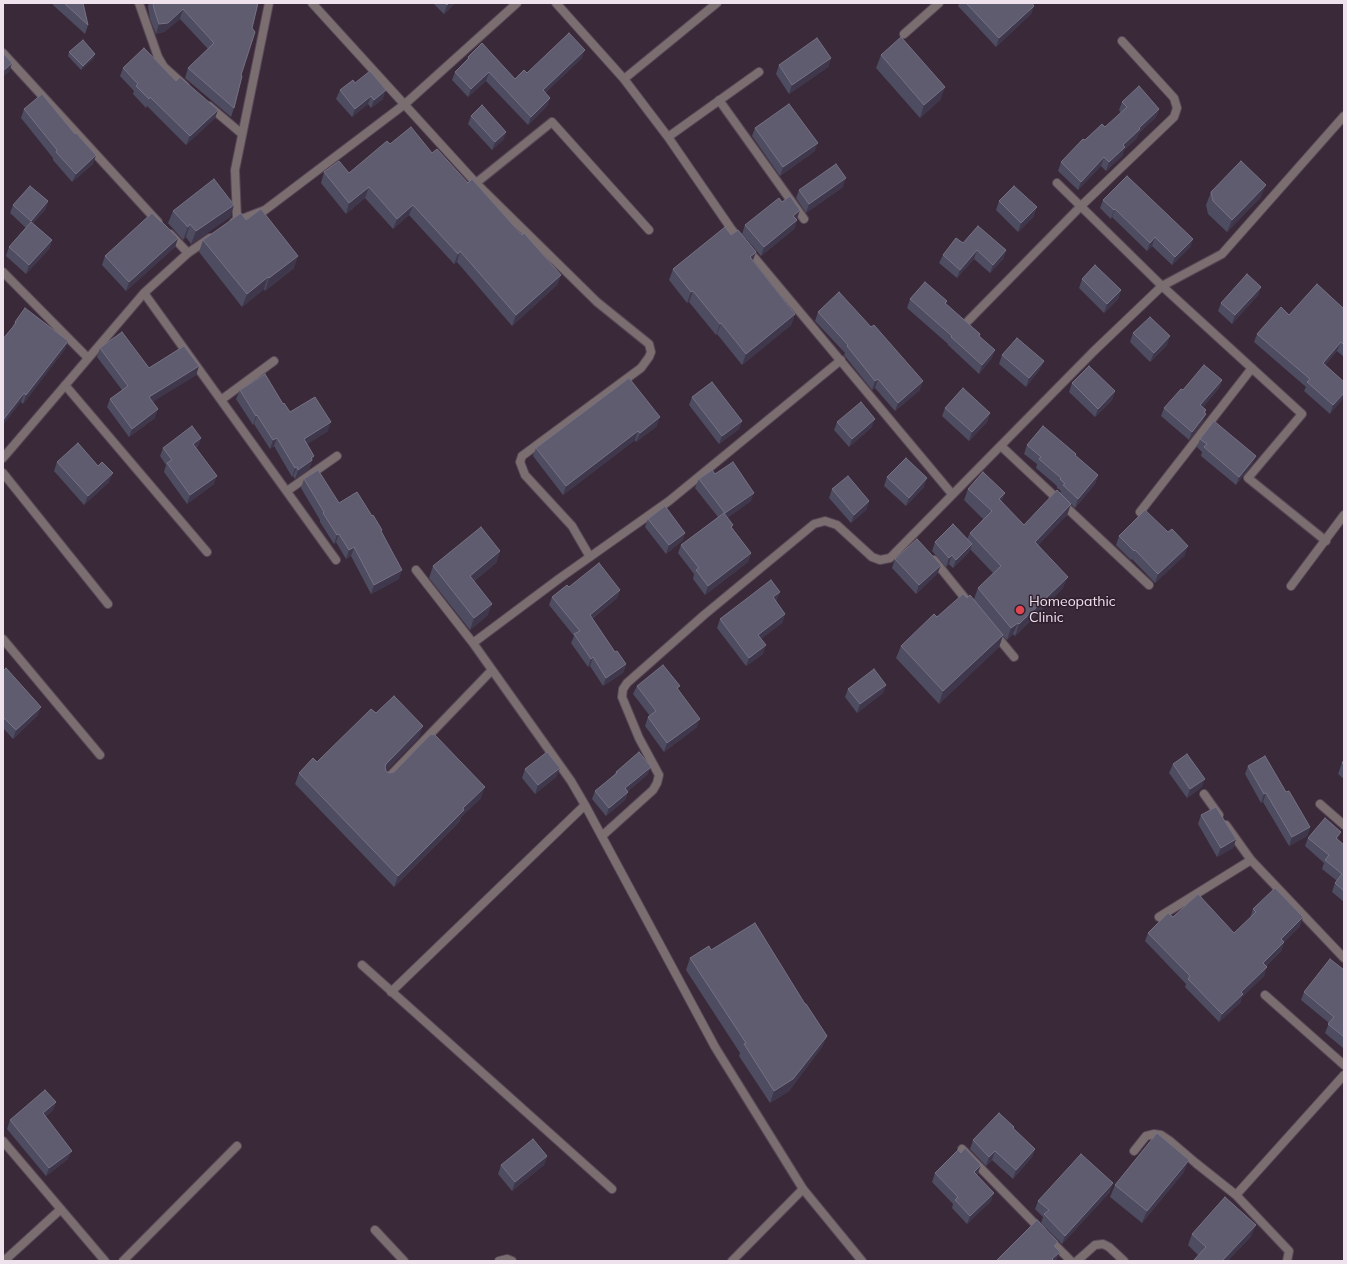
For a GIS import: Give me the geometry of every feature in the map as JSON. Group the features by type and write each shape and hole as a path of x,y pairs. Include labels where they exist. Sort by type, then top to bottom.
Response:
{"street":[{"path":"139,3 158,57 164,67 242,134"},
{"path":"238,219 235,170 269,3"},
{"path":"312,3 476,183 597,302 649,344 651,352 641,368 522,456 520,462 525,475 572,526 590,557"},
{"path":"3,458 144,293 188,253 238,219 265,210 405,104 516,3"},
{"path":"556,3 624,79 668,137 732,230 952,494"},
{"path":"624,79 717,3"},
{"path":"904,34 938,3"},
{"path":"968,321 1081,206 1174,117 1177,108 1174,98 1122,40"},
{"path":"3,53 188,253"},
{"path":"668,137 759,72"},
{"path":"719,100 804,219"},
{"path":"602,836 653,790 659,775 639,738 622,697 623,689 627,682 704,615 814,524 826,521 837,525 872,557 880,560 890,558 915,538 952,494 1094,351 1162,286 1222,254 1344,116"},
{"path":"476,183 552,122 649,230"},
{"path":"1057,183 1162,286 1302,414 1248,478 1326,541"},
{"path":"3,272 88,358"},
{"path":"144,293 336,560"},
{"path":"473,644 590,557 669,501 841,360"},
{"path":"222,400 274,361"},
{"path":"1140,512 1252,368"},
{"path":"65,385 206,552"},
{"path":"1001,446 1149,585"},
{"path":"287,491 337,456"},
{"path":"3,473 108,604"},
{"path":"1291,586 1344,515"},
{"path":"928,553 973,608"},
{"path":"416,570 473,644 571,781 602,836 714,1047 803,1189 862,1261"},
{"path":"988,626 1014,657"},
{"path":"3,639 100,755"},
{"path":"386,779 492,670"},
{"path":"1204,794 1251,860 1344,958"},
{"path":"1320,804 1344,825"},
{"path":"391,992 585,805"},
{"path":"1159,917 1251,860"},
{"path":"362,965 612,1189"},
{"path":"1265,995 1344,1065"},
{"path":"1236,1196 1344,1074"},
{"path":"1134,1151 1146,1136 1154,1134 1161,1135 1170,1141 1236,1196 1289,1251 1287,1261"},
{"path":"3,1141 105,1261"},
{"path":"122,1261 237,1146"},
{"path":"962,1149 1071,1261"},
{"path":"732,1261 803,1189"},
{"path":"4,1261 61,1209"},
{"path":"375,1230 404,1261"},
{"path":"1076,1261 1095,1245 1103,1244 1109,1247 1124,1261"},
{"path":"499,1261 507,1259 512,1261"}],"building":[{"path":"64,3 83,3 88,25"},
{"path":"153,3 258,3 252,28 255,32 241,75 234,108 188,68 214,43 183,9 168,23 159,24"},
{"path":"966,3 1032,3 1034,6 999,38"},
{"path":"569,33 585,50 543,90 550,98 531,117 489,72 471,89 455,72 482,43 515,79 524,70 527,73"},
{"path":"901,37 945,87 924,105 881,55"},
{"path":"817,38 831,58 792,85 779,65"},
{"path":"83,40 95,54 83,66 69,52"},
{"path":"144,48 176,81 180,77 218,110 190,136 150,97 149,99 136,86 138,84 123,68"},
{"path":"3,53 12,63 3,71"},
{"path":"370,71 386,90 374,100 371,96 355,109 340,90 353,80 355,83"},
{"path":"1139,86 1159,109 1139,128 1140,129 1123,145 1125,147 1109,162 1104,157 1081,182 1061,162 1083,139 1085,140 1102,124 1105,127 1127,107 1122,102"},
{"path":"42,94 75,134 76,133 96,155 76,174 56,152 57,150 24,109"},
{"path":"789,104 818,143 783,167 755,128"},
{"path":"482,105 506,132 495,142 471,116"},
{"path":"411,127 432,153 437,149 468,183 472,179 522,235 524,233 561,275 516,315 460,251 458,254 413,205 397,219 369,187 349,203 324,172 339,161 349,173 387,141 390,144"},
{"path":"1241,161 1266,185 1232,220 1213,201 1211,192"},
{"path":"836,164 846,178 809,204 799,190"},
{"path":"1127,176 1193,239 1175,257 1155,237 1150,243 1115,209 1114,210 1103,200"},
{"path":"214,179 234,205 196,231 190,224 188,227 173,211"},
{"path":"30,186 48,201 31,221 13,205"},
{"path":"1014,186 1037,207 1021,223 999,201"},
{"path":"790,196 800,210 793,216 797,220 764,247 745,225 779,198 782,202"},
{"path":"261,209 298,256 247,294 203,240 241,213 246,220"},
{"path":"152,213 178,238 129,282 105,256"},
{"path":"31,222 52,240 29,265 9,247"},
{"path":"978,226 1006,250 993,265 977,250 960,270 943,255 956,238 963,243"},
{"path":"725,227 731,235 738,230 756,252 750,257 795,314 746,354 693,291 691,292 673,269"},
{"path":"1095,265 1121,290 1107,304 1082,279"},
{"path":"1247,274 1261,287 1235,315 1221,303"},
{"path":"925,282 947,301 945,303 980,334 979,336 995,350 982,365 910,299"},
{"path":"1317,284 1344,309 1344,345 1341,342 1323,363 1344,382 1344,393 1333,405 1307,382 1310,379 1257,334 1281,307 1289,315"},
{"path":"839,292 871,327 874,325 923,381 898,403 878,379 875,381 847,346 848,345 818,312"},
{"path":"25,308 68,341 26,395 24,393 3,420 3,339 16,323 15,322"},
{"path":"1150,317 1170,336 1154,353 1133,333"},
{"path":"122,332 149,368 184,346 199,366 149,397 158,409 132,429 110,399 128,386 100,348"},
{"path":"1017,338 1044,361 1029,378 1002,355"},
{"path":"1204,365 1222,380 1200,405 1206,410 1204,412 1206,414 1192,432 1164,408 1181,389 1183,390"},
{"path":"1089,366 1115,391 1098,409 1072,383"},
{"path":"265,374 283,404 284,403 290,412 315,397 331,422 304,439 314,456 311,458 312,460 298,470 297,467 295,468 277,438 273,440 240,390"},
{"path":"629,378 660,417 640,433 638,431 566,486 536,448"},
{"path":"712,382 742,421 722,436 692,397"},
{"path":"963,388 990,413 972,432 945,408"},
{"path":"861,402 875,419 852,439 837,422"},
{"path":"1214,421 1256,456 1239,477 1204,447 1207,444 1200,439"},
{"path":"192,426 201,438 193,444 217,476 190,495 167,463 172,460 163,448"},
{"path":"1043,426 1098,475 1078,499 1063,485 1065,484 1060,479 1061,478 1039,459 1041,457 1027,445"},
{"path":"78,443 98,466 102,462 113,473 88,496 57,462"},
{"path":"906,458 927,478 909,498 887,477"},
{"path":"733,462 754,493 725,513 699,479 712,470 715,474"},
{"path":"318,470 339,503 357,492 382,530 381,531 402,570 374,585 354,547 349,550 339,534 337,535 304,479"},
{"path":"983,472 1005,493 999,499 1024,525 1057,490 1071,504 1035,542 1068,577 1019,624 1018,623 1011,628 978,588 1001,566 970,533 992,511 968,489"},
{"path":"848,476 869,501 854,515 832,489"},
{"path":"665,506 685,533 669,545 648,519"},
{"path":"1145,510 1168,532 1172,529 1188,546 1158,574 1119,536"},
{"path":"724,513 733,525 731,527 751,553 708,586 696,570 699,568 681,545"},
{"path":"953,524 972,544 956,560 952,555 949,558 935,542"},
{"path":"481,527 500,551 470,576 492,604 474,618 433,566"},
{"path":"917,539 941,565 919,585 895,559"},
{"path":"599,563 620,590 590,615 615,652 617,651 626,664 606,678 593,657 591,659 574,634 580,631 552,597 567,585 569,587"},
{"path":"771,580 780,592 773,597 785,614 758,635 766,645 749,658 720,619"},
{"path":"963,594 967,598 970,595 1003,635 943,691 901,646 934,614 937,617"},
{"path":"663,665 680,686 677,688 700,719 667,743 648,717 656,711 637,686"},
{"path":"6,668 41,707 16,730 3,717 3,671"},
{"path":"874,669 886,685 860,704 848,689"},
{"path":"394,696 423,726 386,764 386,771 389,773 394,772 431,734 434,734 485,787 398,876 299,773 313,758 317,762 371,709 376,713"},
{"path":"547,752 560,768 538,785 525,769"},
{"path":"639,752 651,767 625,788 628,792 609,808 595,791"},
{"path":"1187,754 1205,779 1190,789 1173,764"},
{"path":"1265,756 1286,792 1289,791 1310,827 1292,837 1248,766"},
{"path":"1216,807 1236,839 1221,848 1201,815"},
{"path":"1325,818 1341,832 1336,838 1344,845 1344,891 1335,883 1342,874 1325,860 1329,855 1308,838"},
{"path":"1275,888 1303,917 1281,939 1284,942 1263,963 1267,967 1241,992 1243,994 1222,1014 1188,979 1190,976 1148,933 1168,913 1173,917 1198,894 1234,933 1256,912 1253,909"},
{"path":"755,923 805,1004 827,1036 793,1079 774,1091 744,1044 746,1043 690,958 709,946 711,950"},
{"path":"1330,959 1344,970 1344,1037 1328,1024 1334,1017 1304,992"},
{"path":"45,1090 56,1102 43,1113 72,1151 49,1168 10,1120"},
{"path":"999,1113 1035,1149 1016,1170 995,1151 989,1157 973,1140"},
{"path":"1157,1133 1189,1160 1147,1211 1115,1185"},
{"path":"533,1139 547,1156 515,1182 501,1165"},
{"path":"965,1148 981,1165 974,1172 994,1193 970,1216 955,1200 958,1197 935,1173 958,1150 961,1153"},
{"path":"1081,1154 1113,1183 1065,1236 1044,1214 1049,1210 1038,1201"},
{"path":"1225,1197 1256,1225 1222,1261 1193,1261 1206,1247 1192,1234"},
{"path":"1037,1220 1058,1242 1054,1246 1060,1252 1052,1259 1054,1261 996,1261"}],"place":[{"name":"Homeopathic Clinic","path":"1020,610"}]}
